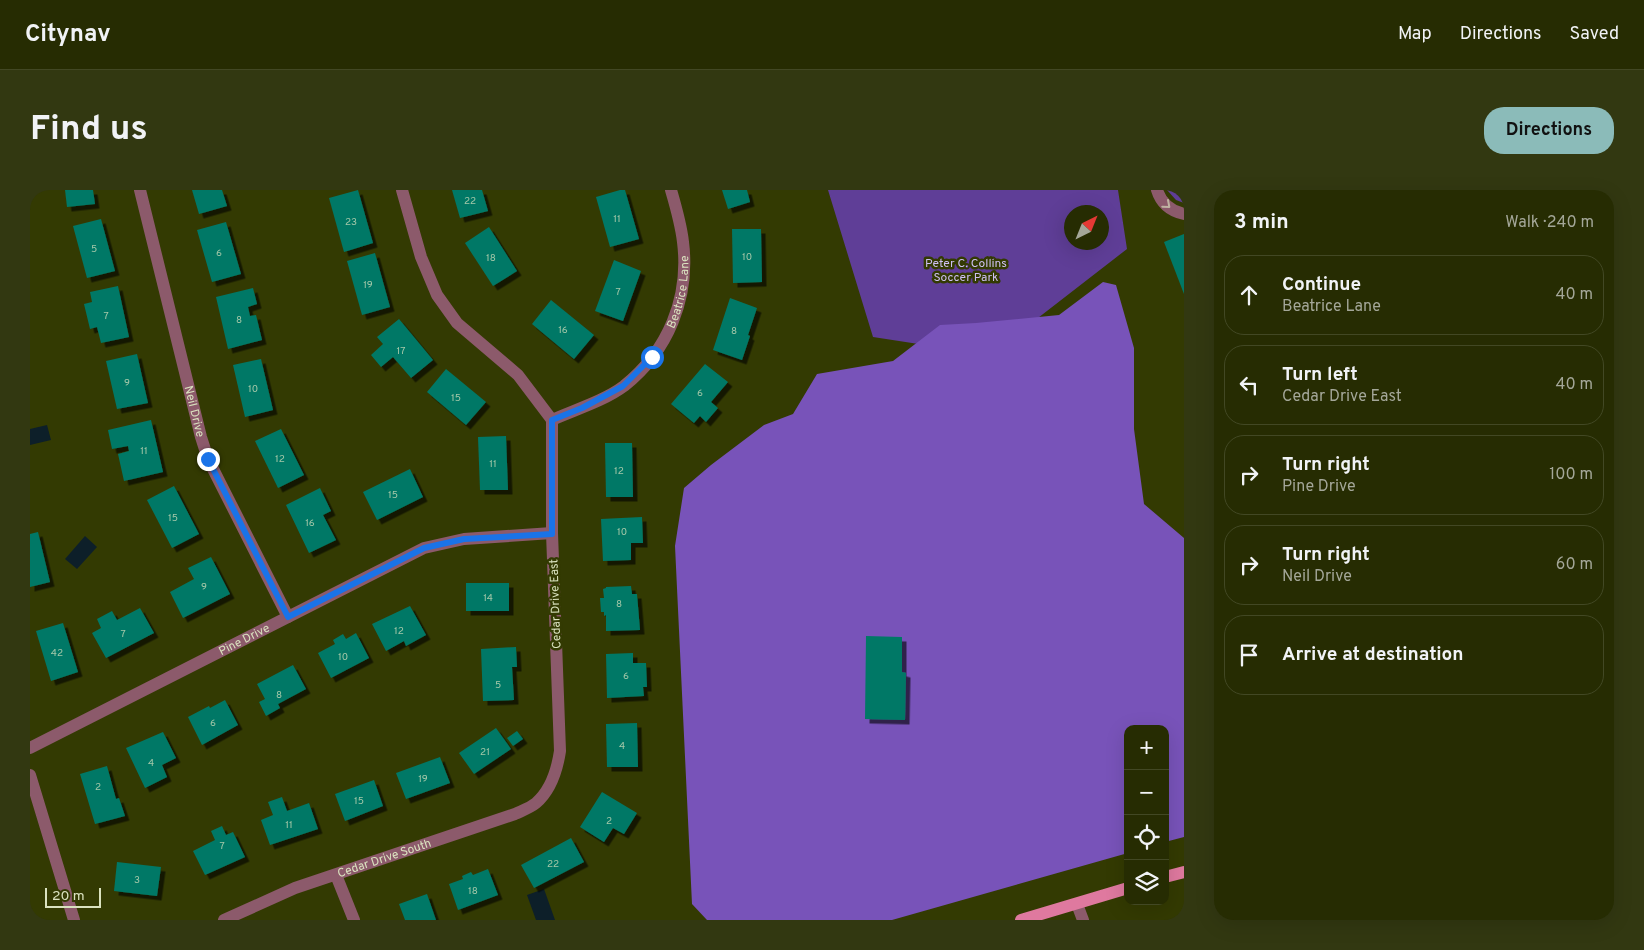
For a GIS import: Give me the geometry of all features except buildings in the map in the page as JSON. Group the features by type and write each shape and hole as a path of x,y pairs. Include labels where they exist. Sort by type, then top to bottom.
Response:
{"main road":[{"path":"1169,876 1184,872"},
{"path":"1022,920 1124,889"}],"street":[{"name":"Neil Drive","path":"140,190 208,459 288,617"},
{"path":"402,190 421,257 437,295 458,323 518,375 552,420"},
{"name":"Beatrice Lane","path":"552,420 582,408 623,386 652,357 670,330 677,312 684,278 683,242 671,190"},
{"path":"1157,190 1161,201 1168,208 1184,214"},
{"name":"Cedar Drive East","path":"543,795 557,771 560,751 552,534 552,420"},
{"name":"Pine Drive","path":"30,748 424,548 464,539 552,534"},
{"path":"30,775 74,920"},
{"name":"Cedar Drive South","path":"224,920 295,888 515,814 535,804 543,795"},
{"path":"336,875 354,920"},
{"path":"1077,904 1083,920"}],"green space":[{"name":"Peter C. Collins Soccer Park","path":"828,190 1118,190 1127,249 990,355 873,337"},
{"path":"1167,190 1184,190 1184,203 1176,200"}],"shaded area":[{"path":"1103,282 1116,285 1134,348 1134,429 1144,504 1184,538 1184,837 1169,841 1169,725 1124,725 1124,854 892,920 707,920 692,904 675,546 684,488 764,425 793,414 817,374 893,361 940,325 1059,315"}],"water":[{"path":"47,425 51,440 30,445 30,429"},
{"path":"85,536 97,547 77,569 65,559"},
{"path":"544,889 555,920 536,920 527,895"}],"route":[{"path":"208,459 288,617 424,548 464,539 552,534 552,420 582,408 623,386 652,357"}]}
